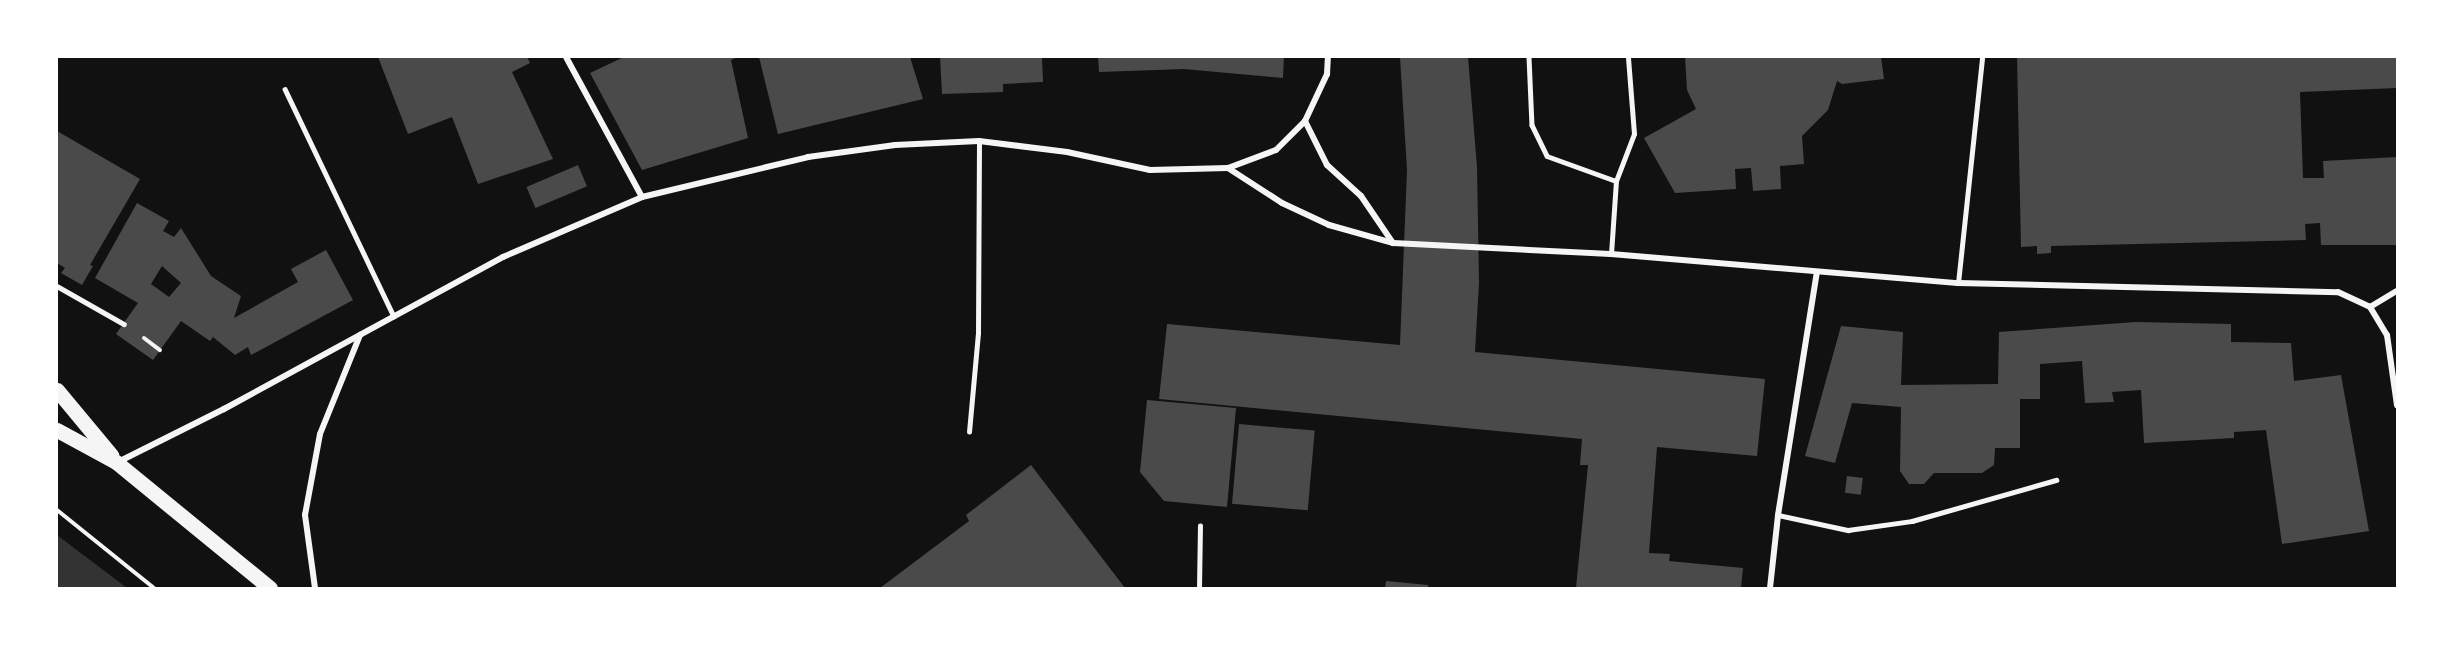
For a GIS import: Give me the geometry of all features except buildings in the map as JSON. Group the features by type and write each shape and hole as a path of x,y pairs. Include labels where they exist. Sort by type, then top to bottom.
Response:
{"main road":[{"path":"57,390 116,462"},
{"path":"57,430 116,462 270,588"}],"street":[{"path":"566,57 642,197"},
{"path":"116,462 224,409 502,257 642,197 808,157 895,145 979,141 1067,152 1150,170 1228,168 1276,150 1305,121 1327,74 1328,57"},
{"path":"1958,283 1982,57"},
{"path":"1305,121 1327,165 1361,196 1393,243"},
{"path":"1228,168 1291,207 1329,225 1393,243 1611,254 1958,283 2338,292 2370,307 2387,334 2397,405"},
{"path":"1770,588 1778,515 1817,272"},
{"path":"2370,307 2397,291"},
{"path":"315,588 305,515 320,434 360,335"}],"lane":[{"path":"1528,57 1532,125 1546,156 1616,181"},
{"path":"1611,254 1616,181 1634,134 1628,57"},
{"path":"285,89 394,316"},
{"path":"969,432 978,333 979,141"},
{"path":"57,286 124,324"},
{"path":"1778,515 1848,530 1912,521 2056,480"},
{"path":"1199,588 1200,526"}],"path":[{"path":"57,510 154,588"}],"shaded area":[{"path":"57,535 127,588 57,588"}]}
